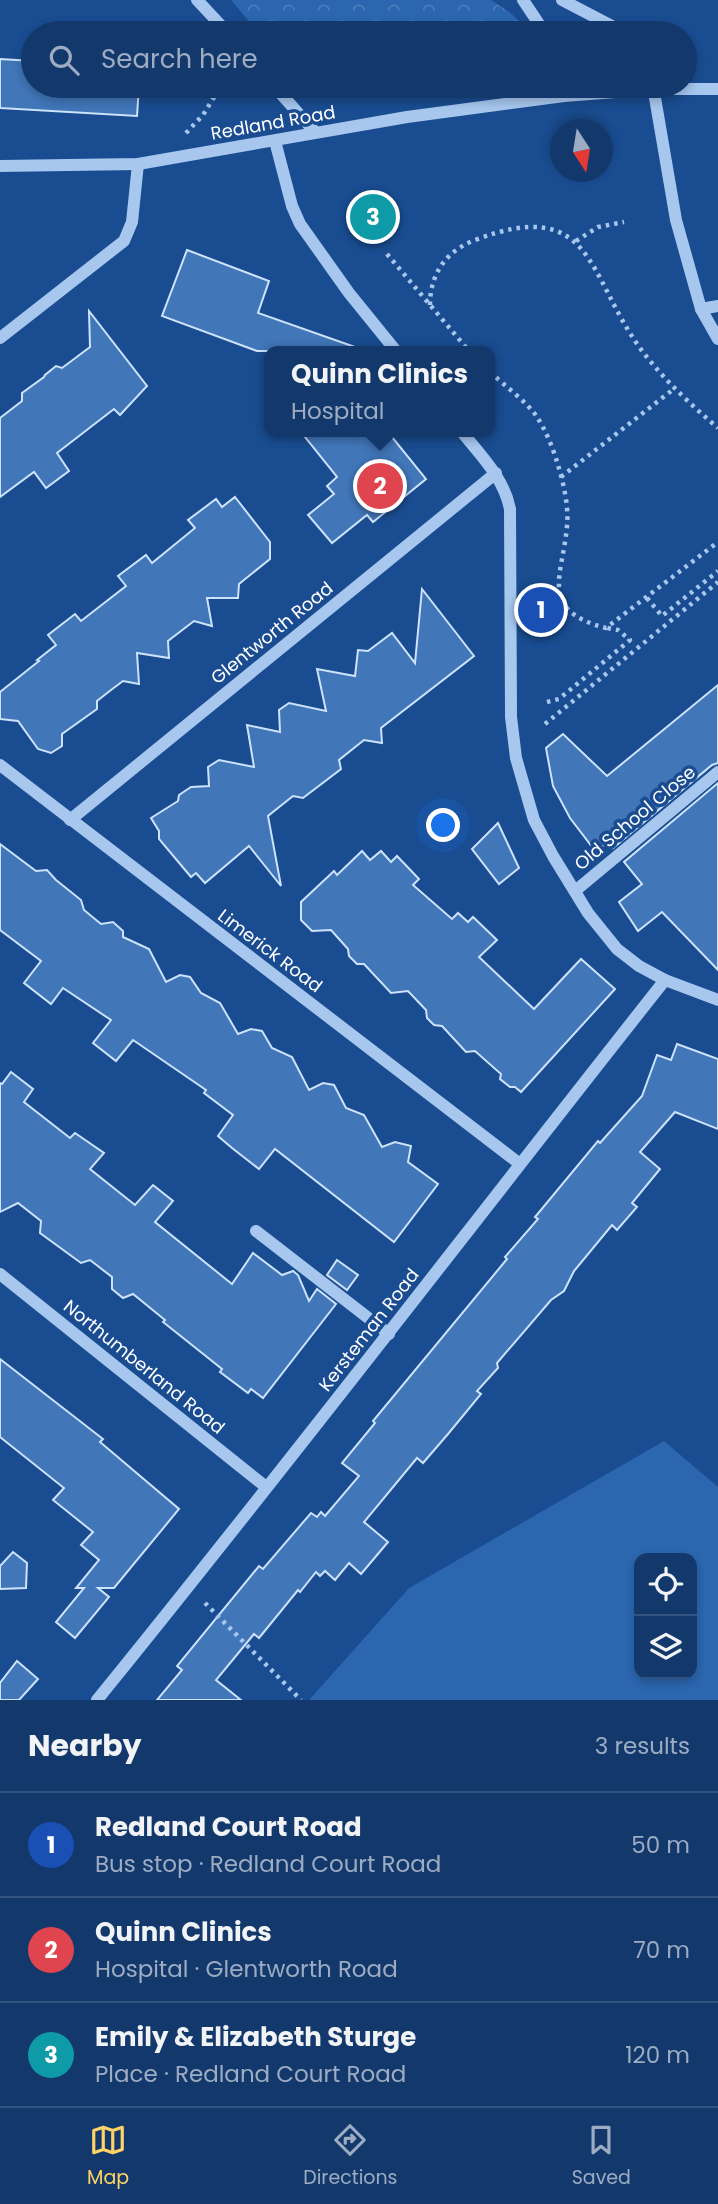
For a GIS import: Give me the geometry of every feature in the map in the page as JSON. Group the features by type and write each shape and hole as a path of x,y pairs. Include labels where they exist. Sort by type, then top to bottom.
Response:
{"street":[{"path":"197,0 217,21"},
{"path":"523,0 537,21"},
{"path":"562,0 602,21"},
{"name":"Redland Road","path":"697,89 718,89"},
{"path":"285,98 315,132"},
{"name":"Redland Road","path":"0,166 13,168 138,164 521,98"},
{"path":"656,98 676,220 701,309 718,339"},
{"path":"275,141 292,206 300,224 349,293 392,346"},
{"path":"0,338 124,241 132,222 138,164"},
{"path":"701,309 718,306"},
{"path":"466,437 496,473 507,495 510,509 511,718 516,758 534,820 575,891 617,949 639,966 665,980 718,1000"},
{"name":"Glentworth Road","path":"70,820 496,473"},
{"name":"Limerick Road","path":"0,765 520,1164"},
{"name":"Old School Close","path":"575,891 718,772"},
{"name":"Kersteman Road","path":"97,1700 196,1579 665,980"},
{"path":"256,1231 389,1334"},
{"name":"Northumberland Road","path":"0,1274 266,1487"}],"path":[{"path":"160,161 203,115 214,98"},
{"path":"576,241 598,228 624,222"},
{"path":"430,305 430,289 439,267 463,244 494,233 532,227 554,229 576,241 598,273 639,346 675,388 718,428"},
{"path":"387,254 465,346"},
{"path":"495,377 537,416 557,460 566,498 567,525 559,568 558,594 568,610 590,624 618,630 630,640 559,699 547,702"},
{"path":"561,477 675,388"},
{"path":"606,628 718,542"},
{"path":"647,598 662,616 718,571"},
{"path":"545,724 718,582"},
{"path":"696,589 702,595"},
{"path":"204,1602 301,1700"}],"green space":[{"path":"231,0 491,0 518,21 249,21"},
{"path":"664,1441 718,1487 718,1700 309,1700 409,1588"}],"building":[{"path":"0,59 21,60 21,98 138,98 137,116 0,108"},
{"path":"187,250 269,281 258,313 352,346 264,346 264,351 257,351 162,316"},
{"path":"89,311 147,386 120,415 114,409 57,453 69,471 46,488 34,472 0,497 0,418 22,401 22,393 56,366 62,368 90,347"},
{"path":"305,437 392,437 426,479 373,522 367,515 332,543 308,515 334,494 327,486 337,477"},
{"path":"235,497 270,542 270,559 239,584 238,598 207,598 212,626 194,621 168,641 169,658 137,653 139,684 123,681 111,690 97,701 97,709 62,734 62,746 51,753 38,749 18,721 0,719 0,692 56,645 48,635 75,614 81,621 126,586 118,576 146,555 152,563 195,528 188,520 216,499 222,507"},
{"path":"422,589 474,656 381,728 382,743 364,740 339,760 341,769 303,798 293,796 268,816 281,886 249,846 205,883 196,873 191,877 159,839 159,831 151,818 178,801 179,795 191,787 209,786 208,767 219,760 254,767 247,725 280,732 279,710 289,703 326,711 317,669 355,676 358,650 368,651 392,633 415,663"},
{"path":"718,685 718,763 712,765 613,848 608,842 596,852 570,818 553,786 546,748 563,734 607,776"},
{"path":"718,783 718,970 662,912 638,931 619,902 642,884 624,862"},
{"path":"498,823 519,868 499,884 472,849"},
{"path":"0,844 36,871 47,870 81,900 84,910 101,924 113,922 123,931 123,937 149,949 166,982 180,975 190,977 201,993 220,1003 238,1034 251,1029 262,1031 272,1048 292,1057 309,1090 323,1083 334,1085 346,1108 364,1115 382,1147 395,1142 411,1146 408,1162 438,1184 394,1242 275,1149 259,1169 218,1136 233,1115 204,1093 206,1090 133,1040 116,1061 93,1043 111,1020 63,988 51,1004 24,983 41,961 0,930"},
{"path":"362,851 370,860 381,851 391,862 397,856 419,879 413,885 452,919 458,913 468,922 473,917 497,940 479,957 534,1009 581,959 615,989 521,1092 500,1079 501,1074 475,1051 466,1052 442,1026 434,1025 427,1018 426,1010 408,991 391,993 364,964 357,964 349,956 348,949 331,930 312,931 301,920 301,902 334,871 337,875"},
{"path":"677,1044 718,1059 718,1129 675,1112 640,1152 660,1169 632,1203 637,1207 617,1230 612,1225 574,1271 564,1291 551,1300 497,1363 498,1368 477,1391 481,1394 448,1434 423,1463 417,1458 364,1522 388,1542 361,1574 349,1563 335,1580 325,1571 320,1576 316,1572 259,1638 254,1634 216,1680 241,1700 157,1700 182,1670 177,1666 259,1566 263,1569 311,1513 317,1517 321,1512 325,1516 359,1476 342,1463 375,1423 373,1421 507,1259 505,1257 538,1219 535,1217 598,1141 600,1143 642,1096 657,1055 671,1060"},
{"path":"11,1072 33,1089 24,1102 70,1138 75,1133 104,1153 90,1169 135,1205 153,1185 173,1201 155,1222 232,1284 253,1253 282,1275 293,1271 298,1275 309,1301 317,1289 336,1304 263,1398 251,1389 248,1393 220,1372 222,1369 133,1294 123,1298 112,1289 112,1277 90,1260 81,1263 40,1233 41,1221 18,1203 0,1212 0,1083 2,1084"},
{"path":"337,1260 358,1275 347,1290 327,1275"},
{"path":"0,1359 103,1439 100,1442 179,1509 114,1588 98,1588 109,1597 75,1638 56,1622 84,1588 76,1588 99,1560 81,1545 93,1532 53,1500 64,1488 0,1437"},
{"path":"13,1552 27,1563 26,1588 0,1589 0,1566"},
{"path":"17,1661 38,1679 19,1700 0,1700 0,1683"}],"place":[{"name":"Emily & Elizabeth Sturge","path":"373,217"},
{"name":"Quinn Clinics","path":"380,486"},
{"name":"Redland Court Road","path":"541,610"}]}
